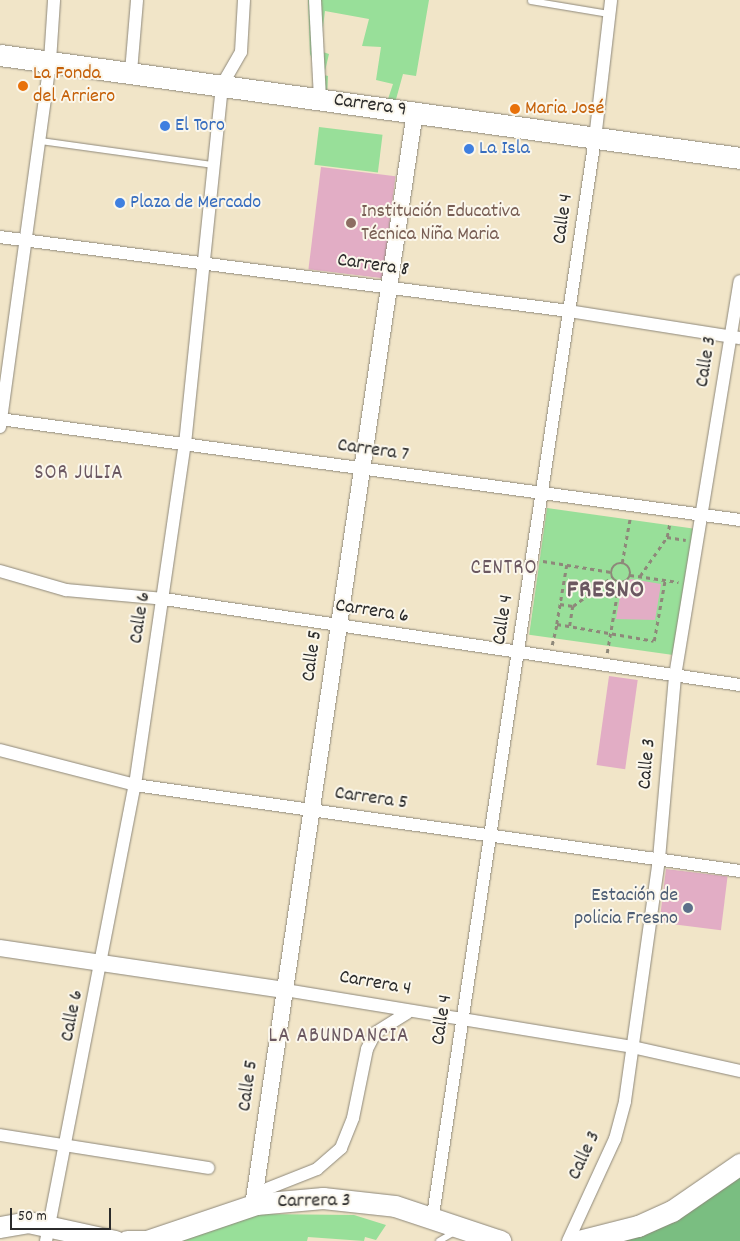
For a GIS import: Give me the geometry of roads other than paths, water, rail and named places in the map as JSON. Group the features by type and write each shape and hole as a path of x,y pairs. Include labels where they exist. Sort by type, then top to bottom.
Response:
{"highway":[{"name":"Carrera 9","path":"0,55 740,158"},
{"path":"579,1241 638,1226 672,1211 740,1164"},
{"name":"Carrera 3","path":"127,1241 147,1241 254,1200 298,1199 353,1199 433,1215 459,1229 500,1241"},
{"path":"0,1227 28,1222 47,1234 115,1241"}],"street":[{"path":"1,421 40,141 50,61 54,0"},
{"path":"130,72 137,0"},
{"name":"Calle 6","path":"47,1234 103,963 164,599 206,262 222,85 241,52 244,0"},
{"path":"315,0 320,99"},
{"name":"Calle 4","path":"433,1215 595,139 611,0"},
{"name":"Calle 5","path":"254,1200 415,112"},
{"name":"Carrera 8","path":"0,237 206,262 569,311 735,337"},
{"name":"Calle 3","path":"568,1241 615,1139 632,1047 658,859 675,676 688,583 735,337 740,281"},
{"name":"Carrera 7","path":"1,421 184,444 740,520"},
{"name":"Carrera 6","path":"0,572 66,590 164,599 740,686"},
{"name":"Carrera 5","path":"0,750 134,785 740,871"},
{"name":"Carrera 4","path":"0,948 285,990 407,1012 462,1018 632,1047 740,1071"},
{"path":"254,1200 317,1169 341,1148 353,1118 367,1049 375,1033 407,1012"},
{"path":"0,1135 208,1168"}],"lane":[{"path":"530,2 609,14"},
{"path":"40,141 215,166"},
{"path":"439,1241 459,1229"}],"place":[{"name":"La Fonda del Arriero","path":"23,86"},
{"name":"Maria José","path":"515,109"},
{"name":"El Toro","path":"165,126"},
{"name":"La Isla","path":"469,149"},
{"name":"Plaza de Mercado","path":"120,203"},
{"name":"Institución Educativa Técnica Niña Maria","path":"351,223"},
{"name":"Estación de policia Fresno","path":"688,908"}],"district":[{"name":"SOR JULIA","path":"79,474"},
{"name":"CENTRO","path":"504,569"},
{"name":"FRESNO","path":"606,591"},
{"name":"LA ABUNDANCIA","path":"339,1037"}]}
